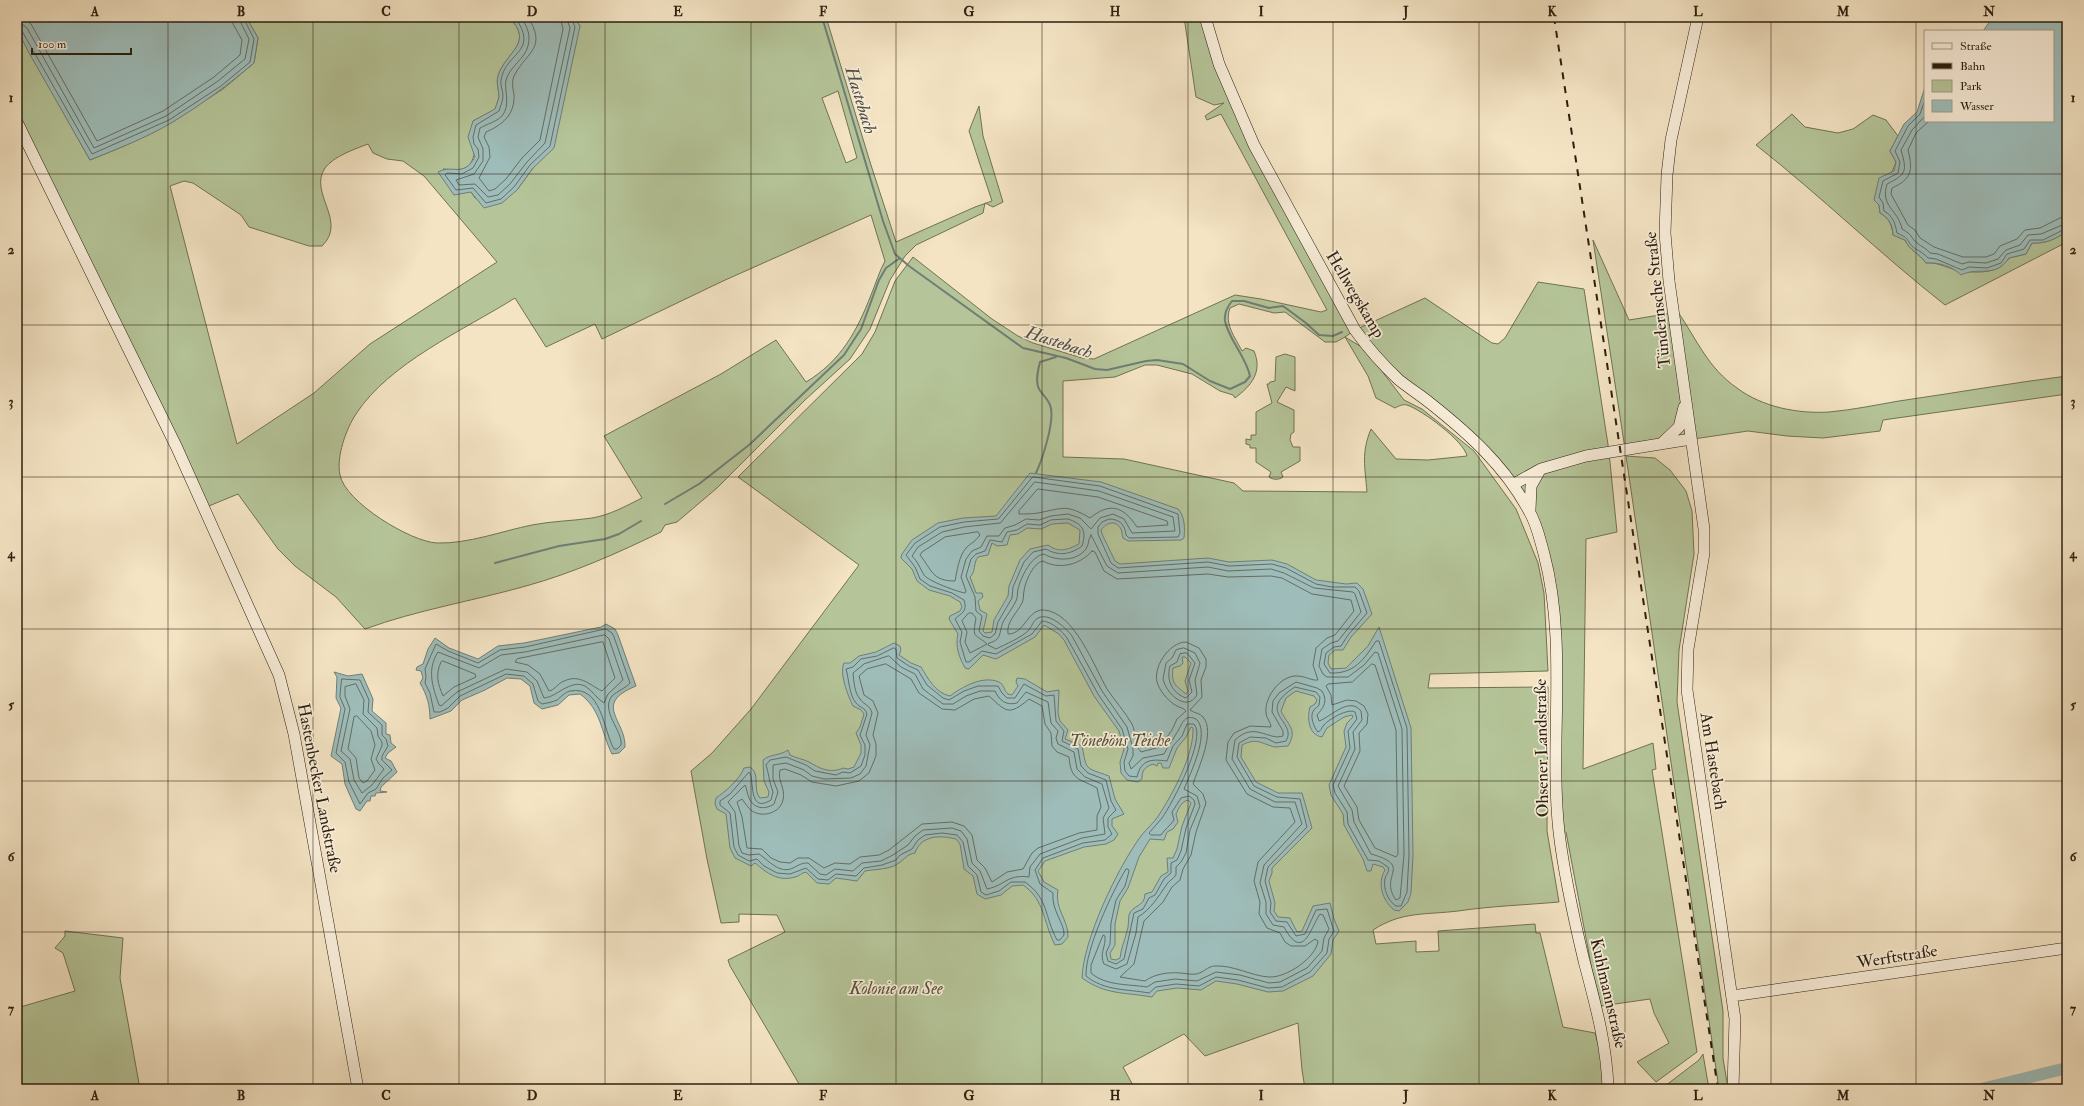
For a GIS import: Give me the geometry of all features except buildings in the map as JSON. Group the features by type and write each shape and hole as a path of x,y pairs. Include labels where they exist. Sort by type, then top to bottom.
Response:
{"main road":[{"name":"Hellwegskamp","path":"1205,17 1219,64 1254,145 1355,330 1371,352 1400,381 1466,433 1492,458 1514,484 1530,512"},
{"name":"Tündernsche Straße","path":"1691,438 1668,281 1666,200 1671,140 1676,110 1698,17"},
{"name":"Hastenbecker Landstraße","path":"17,122 148,388 279,675 288,703 358,1089"},
{"path":"1662,443 1679,427 1685,398"},
{"path":"1514,484 1541,469 1586,456 1691,438"},
{"name":"Am Hastebach","path":"1691,438 1702,505 1704,547 1688,649 1687,696 1732,996 1736,1046 1733,1089"},
{"path":"1530,512 1531,486 1541,469"},
{"name":"Ohsener Landstraße","path":"1530,512 1539,535 1552,590 1557,648 1556,776 1560,832 1573,905"},
{"name":"Kuhlmannstraße","path":"1573,905 1607,1055 1608,1089"},
{"name":"Werftstraße","path":"1732,996 2067,948"}],"green space":[{"path":"246,17 509,17 516,26 519,34 519,41 502,67 498,76 497,84 499,97 495,110 473,121 475,148 472,161 468,166 458,170 443,169 471,192 475,198 517,190 533,168 580,26 574,17 826,17 896,242 985,204 983,213 916,245 905,256 890,280 870,329 850,359 805,400 717,488 677,522 665,525 661,532 595,562 544,581 405,616 365,629 336,597 295,566 278,549 238,494 204,508 17,122 17,29 90,160 124,146 170,123 223,89 254,63 258,38","holes":["838,91 857,158 846,163 822,98","368,144 373,153 387,159 403,161 424,176 497,262 370,344 314,393 237,444 170,186 184,181 193,183 241,215 249,227 309,246 322,246 329,236 331,227 330,217 323,197 321,178 325,168 345,153","871,215 885,261 854,333 829,365 806,382 776,340 721,374 604,436 642,498 618,510 592,518 540,524 473,539 449,543 437,543 412,536 381,519 366,508 345,486 340,475 339,468 339,460 345,435 352,420 370,396 407,363 451,335 515,298 546,347 595,324 602,339 723,281"]},
{"name":"Kolonie am See","path":"1184,17 1205,17 1233,99 1355,330 1345,337 1365,349 1404,400 1422,409 1474,451 1516,509 1538,563 1544,593 1548,671 1430,674 1428,688 1548,687 1547,831 1559,902 1483,908 1404,917 1384,924 1373,930 1376,944 1416,941 1416,952 1439,951 1438,931 1535,924 1536,933 1540,933 1563,1027 1595,1033 1602,1059 1603,1089 1305,1089 1298,1023 1205,1056 1184,1034 1123,1067 1135,1089 802,1089 730,966 728,960 785,932 777,915 739,914 739,922 721,923 707,859 691,771 712,753 751,709 859,565 738,477 862,354 875,332 895,281 913,257 992,319 1018,336 1033,343 1082,358 1094,359 1235,295 1321,312 1327,310 1221,114 1207,120 1205,116 1224,103 1214,105 1196,97","holes":["1239,304 1274,313 1285,312 1325,342 1336,342 1345,337 1368,376 1376,398 1395,408 1402,405 1407,405 1432,419 1458,442 1467,456 1428,460 1396,459 1371,429 1365,453 1367,492 1243,491 1234,483 1124,459 1063,457 1063,381 1115,377 1145,365 1157,365 1192,374 1220,391 1233,395 1235,398 1246,389 1254,378 1257,366 1254,351 1246,348 1242,351 1229,325 1228,320 1230,308"]},
{"path":"979,106 983,136 1003,202 993,207 986,203 992,201 969,131"},
{"path":"1792,114 1805,127 1838,133 1853,129 1873,115 1886,120 1898,136 1890,151 1896,162 1879,205 1880,213 1890,222 1893,235 1905,240 1909,247 1926,263 1937,264 1956,270 1986,272 2004,264 2009,258 2026,254 2032,243 2041,243 2051,240 2067,230 2067,242 1945,305 1897,266 1804,184 1756,145"},
{"path":"1593,240 1629,320 1678,312 1718,372 1747,395 1781,408 1805,412 1829,412 2067,376 2067,394 1883,420 1880,431 1823,438 1787,436 1748,431 1625,449"},
{"path":"1538,282 1584,289 1609,451 1514,484 1401,381 1355,330 1425,298 1492,343 1498,344 1505,338"},
{"path":"1285,354 1295,357 1295,391 1286,387 1277,402 1294,410 1294,432 1291,434 1290,440 1293,447 1300,447 1300,461 1281,472 1283,477 1280,479 1274,479 1269,477 1271,472 1256,462 1256,448 1250,448 1250,445 1246,444 1246,439 1251,440 1251,435 1256,435 1256,412 1272,403 1267,384 1275,381 1276,357"},
{"path":"1609,452 1617,532 1586,539 1583,769 1653,743 1656,769 1652,770 1697,1052 1656,1082 1637,1062 1669,1043 1654,1013 1650,999 1601,1006 1592,970 1566,832 1559,832 1556,717 1547,563 1515,484 1541,469"},
{"path":"1626,456 1655,458 1670,470 1686,491 1692,511 1694,554 1679,650 1677,702 1723,1011 1723,1058 1728,1089 1719,1089"},
{"path":"65,931 123,938 120,978 140,1089 17,1089 17,1008 75,991 63,953 55,948 65,936"},
{"path":"1703,1054 1709,1089 1661,1089 1699,1060"}],"water":[{"path":"17,17 246,17 258,38 254,63 214,94 152,134 90,160 28,51 17,29"},
{"path":"509,17 574,17 580,26 554,148 533,168 517,190 502,203 484,208 471,192 454,195 438,172 449,169 462,169 471,163 475,157 468,137 473,121 495,109 499,97 497,81 498,76 502,67 519,41 519,34 516,26"},
{"path":"1993,17 2067,17 2067,230 2051,240 2041,243 2032,243 2026,254 2009,258 1998,268 1961,275 1945,265 1926,263 1909,247 1905,240 1893,235 1890,222 1880,213 1879,205 1874,200 1879,178 1894,171 1896,162 1890,151 1904,124 1917,112 1924,90 1924,122 2054,122 2054,30 1984,30"},
{"name":"Töneböns Teiche","path":"1030,473 1101,482 1178,509 1183,519 1184,538 1181,540 1128,541 1123,538 1119,526 1113,523 1105,525 1101,530 1102,534 1115,561 1120,564 1208,558 1229,562 1272,560 1287,564 1316,580 1346,584 1357,583 1363,589 1372,614 1351,637 1343,650 1335,650 1329,655 1328,663 1331,669 1346,668 1368,646 1379,627 1411,728 1413,855 1411,893 1408,902 1399,911 1394,910 1386,901 1381,886 1381,880 1385,870 1383,867 1373,864 1371,871 1367,871 1363,859 1344,825 1343,814 1331,795 1329,785 1346,747 1344,731 1347,723 1353,717 1352,715 1344,717 1327,728 1322,737 1317,736 1311,729 1309,716 1310,707 1315,704 1317,700 1314,696 1296,691 1286,698 1281,711 1292,731 1291,740 1288,746 1275,747 1256,741 1247,743 1242,745 1241,757 1256,782 1278,793 1302,793 1312,828 1272,868 1269,881 1275,903 1274,911 1278,917 1290,918 1297,932 1302,931 1313,906 1330,903 1339,931 1333,940 1331,954 1313,976 1283,991 1268,992 1237,984 1216,981 1201,990 1177,988 1157,991 1152,997 1107,990 1082,978 1088,944 1103,904 1132,849 1143,833 1155,821 1176,785 1190,750 1193,728 1191,727 1186,737 1177,748 1169,768 1163,768 1161,763 1158,763 1157,766 1153,764 1144,769 1142,779 1138,782 1127,780 1121,773 1120,762 1124,749 1119,731 1094,696 1064,640 1059,634 1044,625 1035,637 996,659 983,655 969,669 965,668 958,651 958,634 949,619 950,616 960,611 962,607 960,602 950,596 929,590 917,581 912,569 901,558 902,554 912,540 938,523 963,518 996,516","holes":["1068,523 1080,530 1079,544 1063,550 1052,548 1048,545 1030,549 1020,560 1009,586 1008,596 994,620 992,632 985,633 983,631 987,614 980,610 978,601 983,597 982,593 976,593 970,577 973,573 975,562 978,557 988,555 992,543 997,546 1007,545 1010,535 1018,534 1027,528 1041,529 1052,524","1182,657 1185,657 1191,663 1185,681 1188,691 1186,694 1173,681 1173,668 1180,666 1183,663","1188,800 1191,803 1182,826 1177,849 1173,858 1167,858 1168,872 1161,876 1152,892 1145,894 1141,904 1133,909 1129,915 1128,929 1120,958 1116,960 1111,959 1110,953 1115,945 1115,924 1120,901 1128,888 1139,857 1150,839 1164,840 1167,832 1173,829 1178,822 1176,814 1184,802"]},
{"path":"606,624 615,629 618,635 636,686 623,693 616,699 613,706 614,713 624,737 625,747 619,753 612,754 600,721 587,700 580,694 569,695 558,705 542,709 534,703 530,686 521,679 507,678 462,700 451,711 430,719 428,700 420,683 423,678 421,671 416,670 417,667 423,664 428,649 435,638 449,648 478,659 498,646 524,643 601,627"},
{"name":"Töneböns Teiche","path":"894,643 900,646 901,650 899,655 911,663 921,667 929,680 940,692 950,696 973,683 986,680 993,680 1001,683 1007,693 1012,695 1018,686 1016,682 1017,678 1025,679 1047,692 1059,690 1058,713 1060,721 1068,730 1065,739 1082,746 1088,767 1109,776 1115,799 1124,814 1112,819 1112,826 1118,834 1114,840 1106,844 1084,847 1045,861 1038,871 1044,882 1058,890 1058,903 1068,931 1068,937 1062,944 1055,945 1036,897 1023,885 1012,886 1001,895 985,899 977,894 973,876 964,869 960,844 956,839 938,837 926,840 918,847 915,853 895,865 887,868 865,871 857,881 836,878 829,884 817,883 806,872 797,877 789,878 773,876 755,863 751,866 735,858 730,848 726,814 717,809 715,804 716,798 736,781 744,768 750,767 755,774 757,790 760,798 768,797 769,792 764,781 763,760 788,750 790,755 825,770 838,770 843,768 848,769 854,767 861,753 861,745 856,733 860,727 864,714 861,710 853,706 849,696 843,678 844,663 850,663 859,656 876,652"},
{"path":"334,672 348,676 362,674 373,699 372,711 386,723 386,734 390,735 391,743 396,747 388,753 385,758 391,761 397,772 381,787 380,791 387,792 376,793 375,796 371,796 370,801 367,801 360,811 356,809 345,784 342,764 331,756 341,708 336,698 337,677"}],"waterway":[{"name":"Hastebach","path":"822,17 883,221 895,254 909,266 1023,348 1066,358 1095,369 1107,370 1157,360 1183,364 1210,381 1230,389 1245,382 1250,376 1245,362 1230,334 1225,321 1227,310 1232,301 1244,301 1269,308 1283,306 1319,335 1333,336 1342,332"},
{"path":"665,504 699,484 749,445 844,355 861,329 879,280 886,268 900,258"},
{"path":"1036,473 1048,439 1051,420 1050,405 1038,386 1038,372 1040,362 1056,357"},
{"path":"495,563 559,546 605,539 619,534 641,521"},
{"path":"1981,1089 2067,1068"}],"railway":[{"path":"1554,17 1718,1089"}]}
